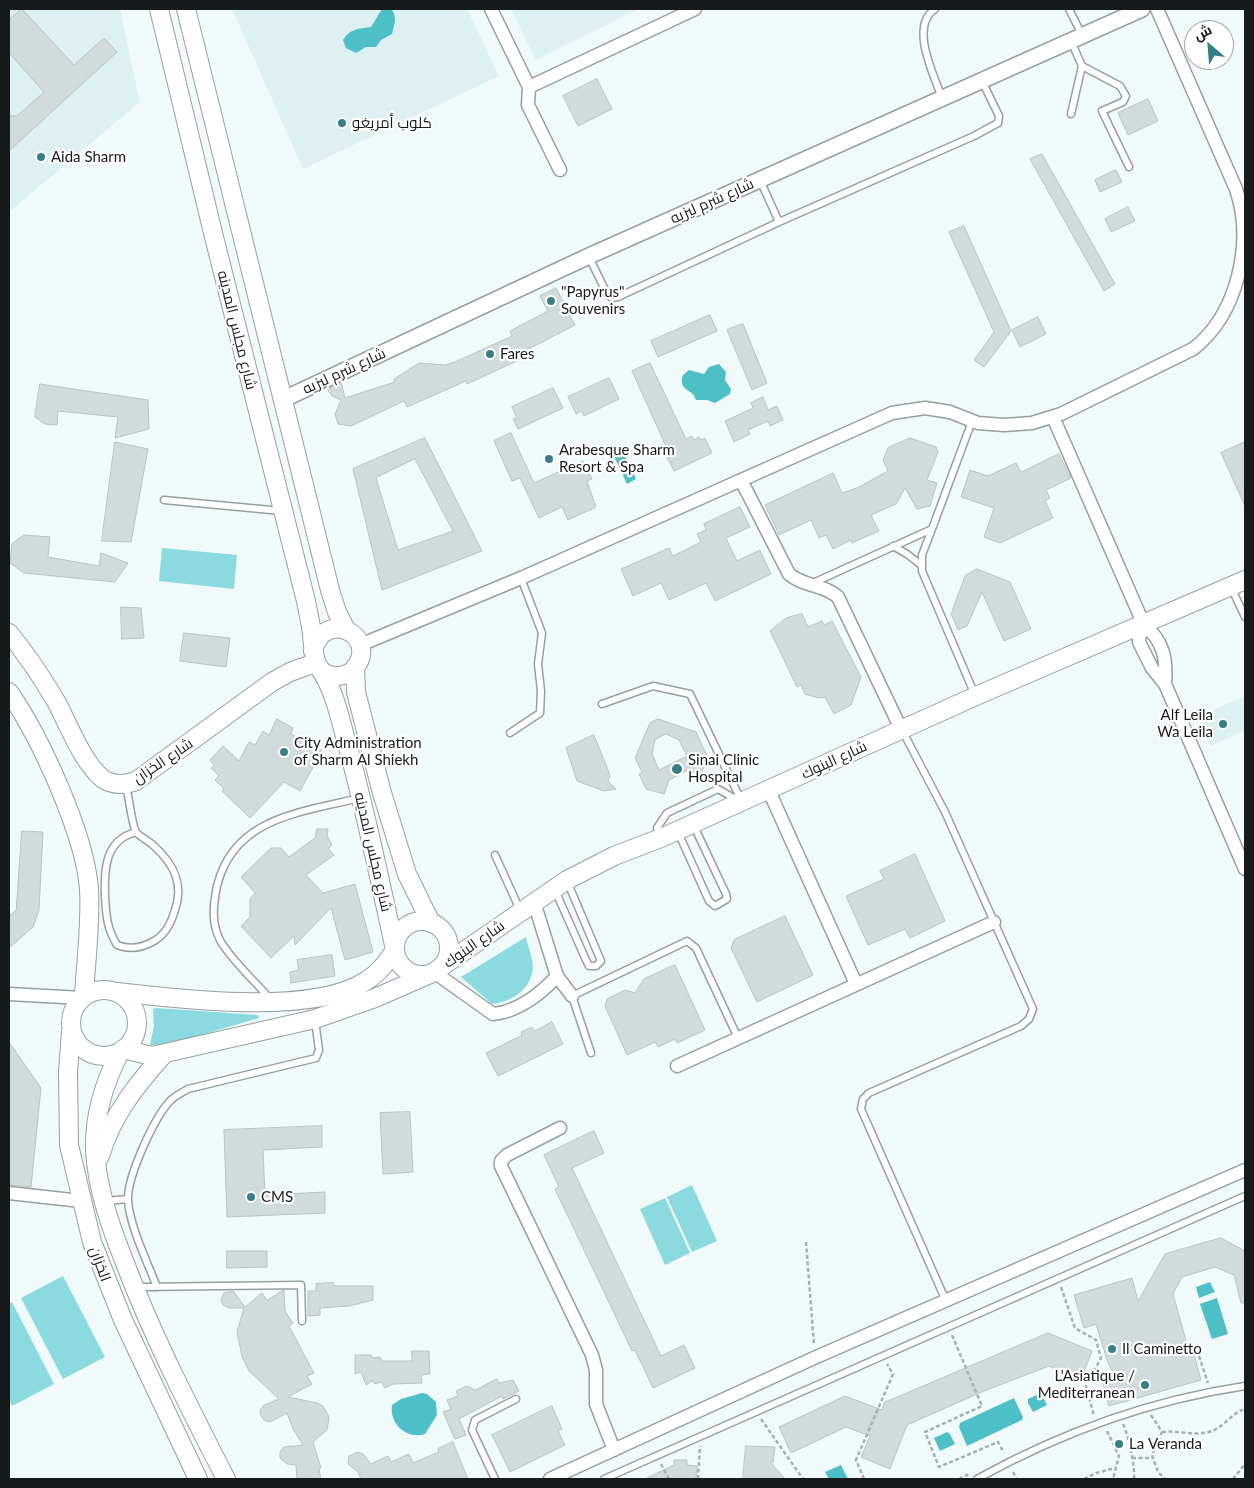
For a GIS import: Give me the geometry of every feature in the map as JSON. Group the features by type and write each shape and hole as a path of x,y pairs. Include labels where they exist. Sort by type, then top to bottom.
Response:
{"main road":[{"name":"شارع مجلس المدينه","path":"159,9 306,601 316,661 329,684 362,797 395,950"},
{"name":"شارع مجلس المدينه","path":"186,9 333,601 346,630"},
{"name":"شارع البنوك","path":"122,1051 152,1056 315,1019 375,998 434,972 527,906 565,882 614,856 693,824 901,729 1238,583"},
{"path":"328,630 346,630 352,633 360,645 361,657 351,672 338,676 325,673 316,661 321,634 328,630"},
{"name":"شارع الخزان","path":"9,633 45,684 82,751 98,774 114,784 126,784 136,781 165,762 272,682 316,661"},
{"name":"شارع مجلس المدينه","path":"355,667 356,692 382,793 407,874 431,923"},
{"path":"9,692 40,747 69,815 83,856 89,904 83,997 72,1013 71,1031 78,1044 90,1053 105,1056 122,1051 135,1034 136,1014 126,998 117,992"},
{"path":"362,797 382,793"},
{"path":"416,921 431,923 438,926 448,940 448,956 434,972 422,975 407,971 397,960 395,950 398,935 408,924 416,921"},
{"path":"83,997 100,990 273,1003 311,999 354,988 374,975 395,950"},
{"name":"الخزان","path":"71,1031 68,1072 69,1145 92,1242 111,1292 198,1479"},
{"name":"الخزان","path":"122,1051 110,1070 98,1109 96,1129 97,1168 104,1201 114,1235 134,1287 226,1479"},
{"path":"97,1168 108,1133 126,1100 165,1053"}],"street":[{"path":"491,9 529,87 528,105 560,170"},
{"path":"529,87 695,9"},
{"name":"شارع شرم ليزيه","path":"284,399 588,256 1142,9"},
{"path":"360,645 522,578 892,413 913,409 938,409 972,421 991,425 1017,425 1053,416 1193,349 1217,324 1230,302 1244,244 1244,216 1236,189 1157,9"},
{"path":"1053,416 1144,625 1138,640 1152,668 1165,684 1245,869"},
{"path":"741,480 785,569 798,581 827,589 838,597 901,729"},
{"path":"769,790 856,984"},
{"path":"527,906 557,976 572,996"},
{"path":"677,1066 994,922"},
{"path":"434,972 493,1014 505,1013 543,991 557,976"},
{"path":"9,994 83,997"},
{"path":"560,1128 506,1155 501,1161 501,1166 592,1355 596,1370 596,1404 614,1450"},
{"path":"550,1479 814,1358 1245,1170"},
{"path":"9,1193 82,1201"}],"lane":[{"path":"935,9 924,20 924,42 942,98"},
{"path":"1069,9 1082,66 1071,114"},
{"path":"1082,66 1120,86 1126,96 1123,102 1102,111 1129,167"},
{"path":"588,256 607,294 612,298 618,297 779,222 974,136 998,123 999,116 982,81"},
{"path":"760,180 779,222"},
{"path":"921,565 925,544 972,421"},
{"path":"164,500 283,511"},
{"path":"810,584 932,529"},
{"path":"893,546 921,565 976,696"},
{"path":"510,734 540,714 541,691 538,664 542,633 522,578"},
{"path":"1238,583 1244,613"},
{"path":"602,704 653,686 690,694 742,802"},
{"path":"901,729 945,812 1033,1009 1030,1019 1021,1026 869,1093 863,1099 861,1109 946,1301"},
{"path":"126,784 136,832 154,846 169,863 176,874 180,896 170,924 162,935 148,944 130,948 117,945 108,930 104,866 107,855 116,844 126,835 136,832"},
{"path":"661,838 657,828 667,813 718,790 742,802"},
{"path":"273,1003 222,942 215,927 214,902 228,856 240,841 259,826 281,818 362,797"},
{"path":"677,831 709,902 715,906 721,904 727,899 726,894 693,824"},
{"path":"495,855 527,906"},
{"path":"565,882 601,961 596,966 589,966 586,960 565,882"},
{"path":"591,1053 572,996 687,941 696,948 738,1038"},
{"path":"157,1287 142,1248 128,1199 133,1170 156,1122 172,1099 199,1086 316,1058 319,1050 315,1019"},
{"path":"604,1479 1245,1196"},
{"path":"104,1201 128,1199"},
{"path":"134,1287 301,1285 302,1321"},
{"path":"977,1479 1032,1450 1122,1415 1168,1402 1245,1386"},
{"path":"495,1479 472,1430 475,1420 516,1399"}],"path":[{"path":"806,1242 814,1358"},
{"path":"1061,1285 1075,1328 1096,1340 1101,1358 1086,1386 1094,1416"},
{"path":"952,1334 982,1406 925,1432 940,1467 998,1442 1005,1455"},
{"path":"1199,1356 1209,1384"},
{"path":"864,1479 856,1460 893,1374 886,1362"},
{"path":"1162,1432 1176,1430 1208,1433 1223,1427 1240,1411 1245,1409"},
{"path":"1143,1418 1160,1413"},
{"path":"1151,1416 1162,1432"},
{"path":"760,1417 803,1479"},
{"path":"1102,1432 1127,1423"},
{"path":"1123,1424 1130,1439 1129,1446 1135,1469 1134,1479"},
{"path":"1106,1430 1118,1456 1113,1479"},
{"path":"1162,1432 1152,1458 1158,1472 1165,1479"},
{"path":"698,1479 700,1442"},
{"path":"1132,1458 1152,1458"},
{"path":"659,1460 669,1479"},
{"path":"1233,1479 1245,1464"},
{"path":"1013,1471 1021,1467"},
{"path":"1084,1479 1096,1473 1116,1468"}],"shaded area":[{"name":"Aida Sharm","path":"9,9 120,9 140,102 9,212"},
{"name":"كلوب أمريغو","path":"232,9 467,9 499,76 303,169"},
{"path":"382,9 391,9 393,12 395,21 392,34 381,40 376,47 366,47 356,53 346,48 343,40 346,36 355,30 371,27"},
{"path":"511,9 639,9 536,60"},
{"path":"719,364 726,372 725,380 731,389 730,394 715,403 707,400 696,400 693,394 682,384 683,375 689,370 704,374 709,367"},
{"path":"623,451 636,479 627,484 614,456"},
{"path":"162,548 237,555 234,589 159,581"},
{"name":"Alf Leila Wa Leila","path":"1245,696 1245,730 1211,746 1197,717"},
{"path":"526,937 533,968 524,989 513,998 492,1004 461,977"},
{"path":"153,1009 258,1015 259,1018 167,1045 150,1045 154,1026"},
{"path":"692,1185 717,1241 692,1252 667,1197"},
{"path":"665,1198 690,1253 665,1265 640,1209"},
{"path":"63,1276 105,1357 63,1379 21,1298"},
{"path":"1210,1282 1215,1292 1199,1298 1196,1287"},
{"path":"1217,1298 1228,1334 1212,1339 1200,1304"},
{"path":"12,1302 54,1384 12,1406 9,1400 9,1304"},
{"path":"422,1393 427,1394 436,1402 437,1415 425,1434 412,1435 396,1424 393,1418 392,1405 401,1399"},
{"path":"1041,1393 1047,1405 1033,1412 1028,1399"},
{"path":"1014,1398 1023,1417 1022,1420 967,1446 959,1427 960,1423"},
{"path":"947,1432 955,1444 940,1451 934,1438"},
{"path":"841,1465 848,1479 829,1479 825,1472"}],"building":[{"path":"22,9 74,65 104,38 117,52 9,151 9,116 17,116 44,92 9,53 9,20"},
{"path":"597,79 612,109 578,126 563,96"},
{"path":"1148,99 1158,121 1128,135 1118,113"},
{"path":"1042,154 1115,284 1104,291 1030,159"},
{"path":"1116,170 1122,182 1100,192 1095,180"},
{"path":"1128,207 1135,221 1111,232 1105,219"},
{"path":"964,226 1011,331 984,367 974,360 994,332 949,232"},
{"path":"556,288 575,325 519,354 521,359 467,384 466,381 407,407 404,401 351,426 338,424 335,414 341,400 332,396 327,389 341,382 345,398 395,382 394,379 419,363 445,365 455,362 512,336 510,331 548,311 540,296"},
{"path":"710,315 717,331 658,357 651,341"},
{"path":"1038,317 1046,334 1020,347 1012,330"},
{"path":"743,324 767,383 752,390 727,330"},
{"path":"650,363 686,439 692,436 694,440 699,437 701,440 705,438 712,453 674,471 665,453 668,451 632,371"},
{"path":"609,378 619,399 584,416 582,411 576,414 568,397"},
{"path":"40,384 148,400 149,429 115,438 118,417 58,411 57,425 45,424 35,417"},
{"path":"553,388 563,408 518,429 513,419 517,418 512,407"},
{"path":"763,397 768,410 777,406 783,420 770,426 768,421 748,430 750,434 734,442 725,421 753,408 751,403"},
{"path":"511,433 534,483 583,461 592,479 587,481 596,507 568,520 562,507 539,518 520,478 512,481 494,441"},
{"path":"425,438 482,551 382,590 353,469","holes":["415,459 453,531 398,550 376,478"]},
{"path":"910,438 936,447 938,452 927,480 937,483 930,506 917,509 905,488 896,504 871,515 879,531 852,543 851,540 833,549 826,535 819,538 811,520 779,535 765,505 833,473 842,493 857,488 888,471 883,460 888,448"},
{"path":"115,442 148,449 131,542 102,541"},
{"path":"1245,442 1245,506 1221,453"},
{"path":"1059,454 1071,478 1046,490 1050,498 1045,501 1053,518 1000,543 984,537 994,508 961,497 970,470 988,476 1016,463 1021,472"},
{"path":"740,507 750,527 726,538 737,561 760,550 771,574 715,601 706,583 669,600 661,583 633,596 621,569 669,548 673,556 701,542 697,534 706,530 704,524"},
{"path":"24,535 50,537 48,557 99,566 101,553 128,563 115,582 24,573 10,563 12,544"},
{"path":"977,569 1010,582 1031,629 1004,641 982,592 967,626 958,630 951,614 965,576"},
{"path":"121,607 141,608 144,638 122,639"},
{"path":"802,614 808,627 822,621 824,625 832,621 861,677 851,705 834,714 825,697 819,698 805,694 801,685 797,687 770,631 786,618"},
{"path":"184,633 230,638 226,667 180,661"},
{"path":"277,719 293,728 291,734 322,751 300,791 284,782 250,818 222,791 224,789 215,780 219,776 211,768 214,765 210,760 223,746 239,761 249,742 255,745 263,731 269,735"},
{"path":"658,719 696,732 708,758 700,776 686,771 669,780 664,794 646,789 639,774 642,772 635,758 650,723","holes":["666,734 679,740 687,756 659,770 652,754 655,740"]},
{"path":"594,735 610,775 608,781 616,789 604,791 577,781 566,748"},
{"path":"317,829 328,829 327,836 332,845 328,848 334,855 306,875 323,893 355,884 373,952 345,960 331,908 295,945 294,936 271,958 241,926 250,917 250,899 255,893 241,877 271,848 281,848 289,857 315,838"},
{"path":"22,831 43,832 39,910 33,927 9,948 9,916 16,910"},
{"path":"915,854 945,921 910,938 905,929 868,945 846,896 884,879 880,871"},
{"path":"785,916 813,975 757,1002 731,948 734,940"},
{"path":"332,955 335,976 291,983 290,972 299,970 297,960"},
{"path":"675,965 705,1030 677,1043 675,1039 658,1047 655,1042 627,1055 605,1006 607,999 625,990 635,993 644,979"},
{"path":"552,1022 563,1044 498,1076 486,1053 522,1035 521,1032 532,1027 534,1031"},
{"path":"9,1042 41,1088 31,1187 9,1185"},
{"path":"410,1112 413,1172 383,1174 380,1113"},
{"path":"322,1126 322,1147 263,1150 265,1195 325,1192 325,1213 227,1217 224,1130"},
{"path":"594,1131 604,1153 572,1168 661,1356 684,1345 695,1368 653,1388 635,1350 632,1351 555,1189 559,1187 544,1155"},
{"path":"1221,1238 1245,1251 1245,1303 1241,1303 1234,1275 1215,1267 1182,1277 1173,1294 1190,1355 1194,1354 1201,1380 1109,1406 1102,1380 1115,1376 1108,1363 1096,1324 1084,1328 1074,1295 1132,1278 1138,1301 1165,1254"},
{"path":"227,1251 267,1251 267,1267 227,1268"},
{"path":"333,1283 333,1286 373,1286 373,1300 349,1306 320,1308 320,1315 308,1316 308,1291 316,1291 316,1284"},
{"path":"284,1290 285,1311 293,1323 289,1326 314,1373 307,1376 312,1384 288,1397 317,1403 323,1406 329,1417 327,1430 313,1442 321,1468 319,1469 321,1479 297,1479 296,1465 287,1464 280,1458 280,1452 284,1447 303,1445 293,1429 287,1413 270,1422 264,1420 261,1416 260,1410 264,1405 279,1399 249,1371 242,1356 237,1332 244,1308 229,1308 223,1305 221,1300 224,1293 233,1291 245,1307 262,1293 267,1300"},
{"path":"1048,1333 1092,1351 1081,1379 1049,1366 984,1391 907,1425 890,1469 861,1457 870,1436 846,1427 791,1453 779,1427 845,1396 882,1410 884,1403"},
{"path":"412,1351 429,1351 430,1374 421,1375 422,1383 393,1384 385,1388 381,1382 375,1384 372,1381 366,1385 361,1372 355,1374 355,1355 371,1355 373,1358 380,1357 382,1361 412,1361"},
{"path":"497,1379 499,1383 513,1380 519,1391 503,1399 502,1396 459,1419 466,1435 455,1439 443,1412 451,1409 447,1400 458,1396 456,1391 467,1386 475,1390"},
{"path":"552,1406 562,1429 558,1431 565,1445 510,1472 492,1435"},
{"path":"453,1442 468,1479 361,1479 358,1472 348,1464 349,1456 358,1452 363,1454 371,1464 388,1456 391,1462 409,1454 413,1463 439,1452 438,1449"},
{"path":"746,1446 775,1447 773,1462 771,1463 785,1479 743,1479"},
{"path":"674,1460 687,1460 687,1465 697,1466 696,1479 645,1479 674,1465"}],"place":[{"name":"كلوب أمريغو","path":"342,123"},
{"name":"Aida Sharm","path":"41,157"},
{"name":"\"Papyrus\" Souvenirs","path":"551,301"},
{"name":"Fares","path":"490,354"},
{"name":"Arabesque Sharm Resort & Spa","path":"549,459"},
{"name":"Alf Leila Wa Leila","path":"1223,724"},
{"name":"City Administration of Sharm Al Shiekh","path":"284,752"},
{"name":"Sinai Clinic Hospital","path":"677,769"},
{"name":"CMS","path":"251,1197"},
{"name":"Il Caminetto","path":"1112,1349"},
{"name":"L'Asiatique / Mediterranean","path":"1145,1385"},
{"name":"La Veranda","path":"1119,1444"}]}
